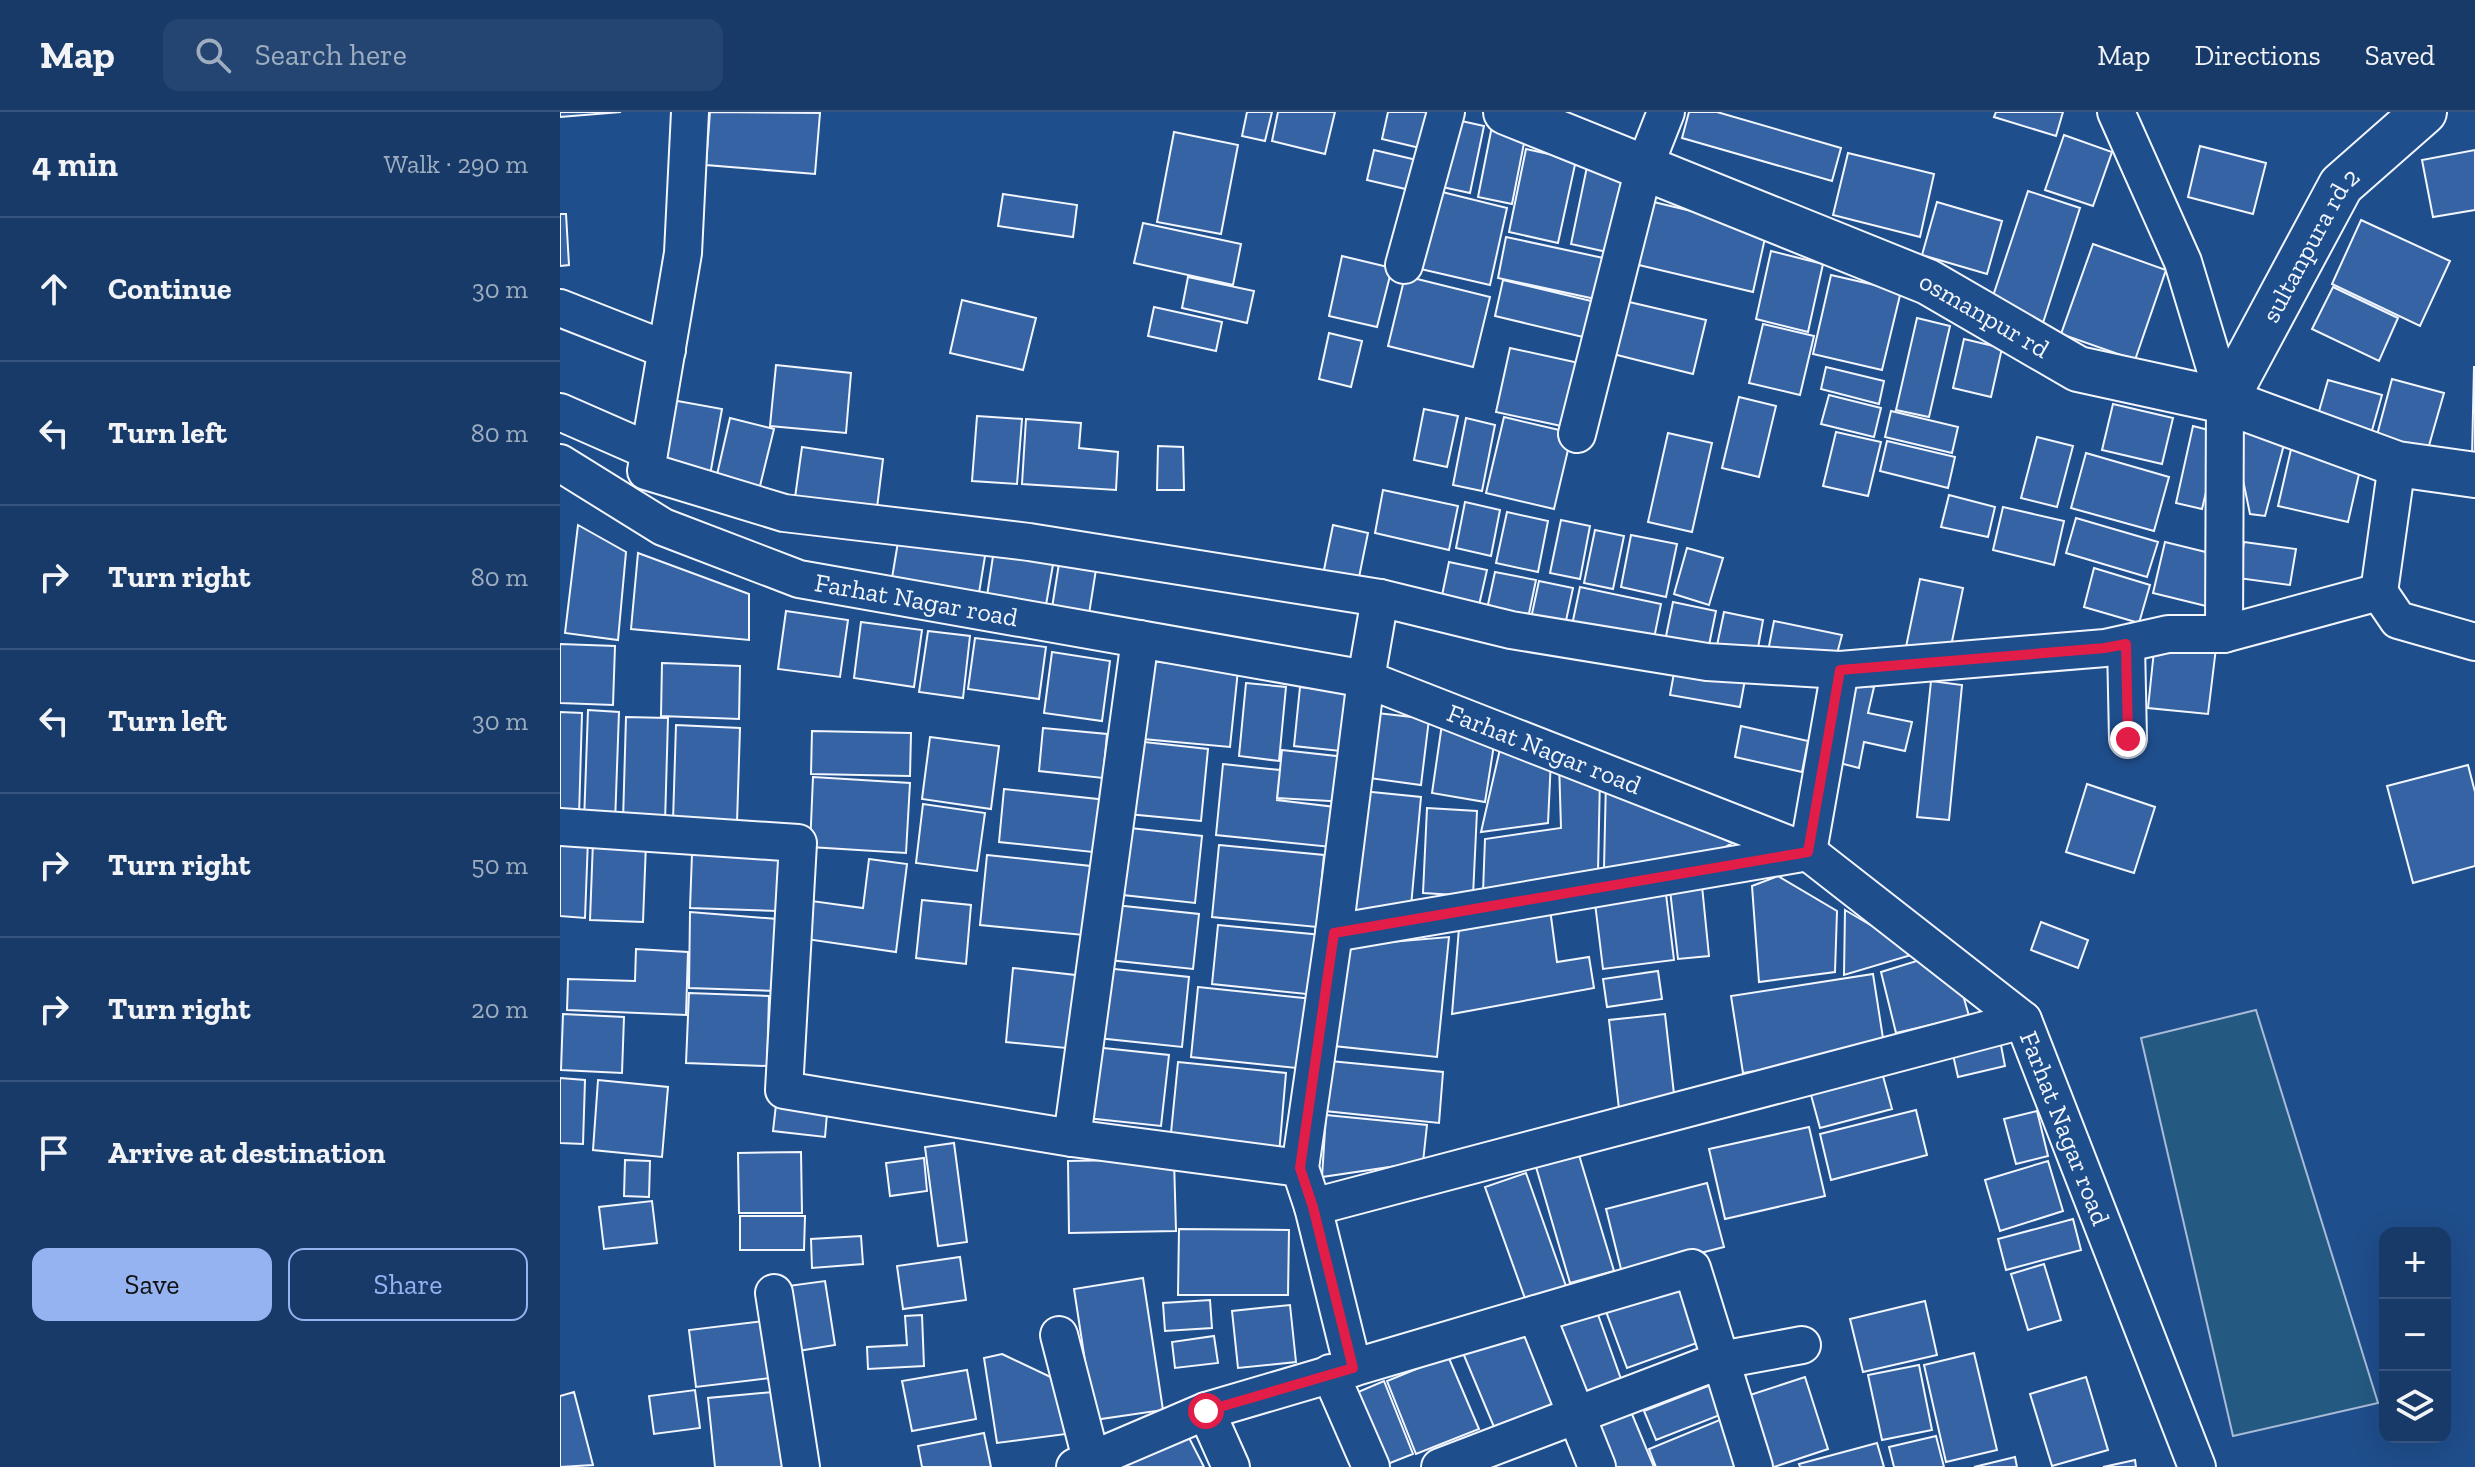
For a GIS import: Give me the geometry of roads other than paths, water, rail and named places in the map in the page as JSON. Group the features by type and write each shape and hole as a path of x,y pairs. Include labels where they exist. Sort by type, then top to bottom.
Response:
{"street":[{"path":"690,112 683,253 646,471 784,513 1029,542 1380,598 1511,630 1707,662 1840,670 2105,648 2168,634 2224,634 2379,592"},
{"path":"1404,265 1446,112"},
{"name":"osmanpur rd","path":"1506,112 1928,282 2078,369 2225,401 2397,464 2475,475"},
{"path":"1577,434 1644,168 1666,112"},
{"path":"2116,112 2183,262 2225,401 2224,634"},
{"name":"sultanpura rd 2","path":"2225,401 2341,185 2424,112"},
{"path":"560,308 667,350"},
{"path":"560,412 649,451"},
{"name":"Farhat Nagar road","path":"560,463 663,527 799,579 1366,679 1808,852 2023,1020 2197,1467"},
{"path":"2397,464 2379,592 2398,620 2473,650"},
{"path":"1371,1467 1341,1371 1313,1207 1300,1168 1366,679 1380,598"},
{"path":"1072,1138 1140,639"},
{"path":"2126,644 2128,739"},
{"path":"1334,933 1808,852 1840,670"},
{"path":"560,827 798,843 784,1090 1072,1138 1300,1168"},
{"path":"1313,1207 2023,1020"},
{"path":"1059,1335 1083,1463 1206,1411 1692,1268 1754,1467"},
{"path":"774,1293 801,1467"},
{"path":"1536,1314 1597,1467"},
{"path":"1440,1467 1492,1458 1576,1415 1721,1360 1802,1345"},
{"path":"1206,1411 1231,1467"}]}
